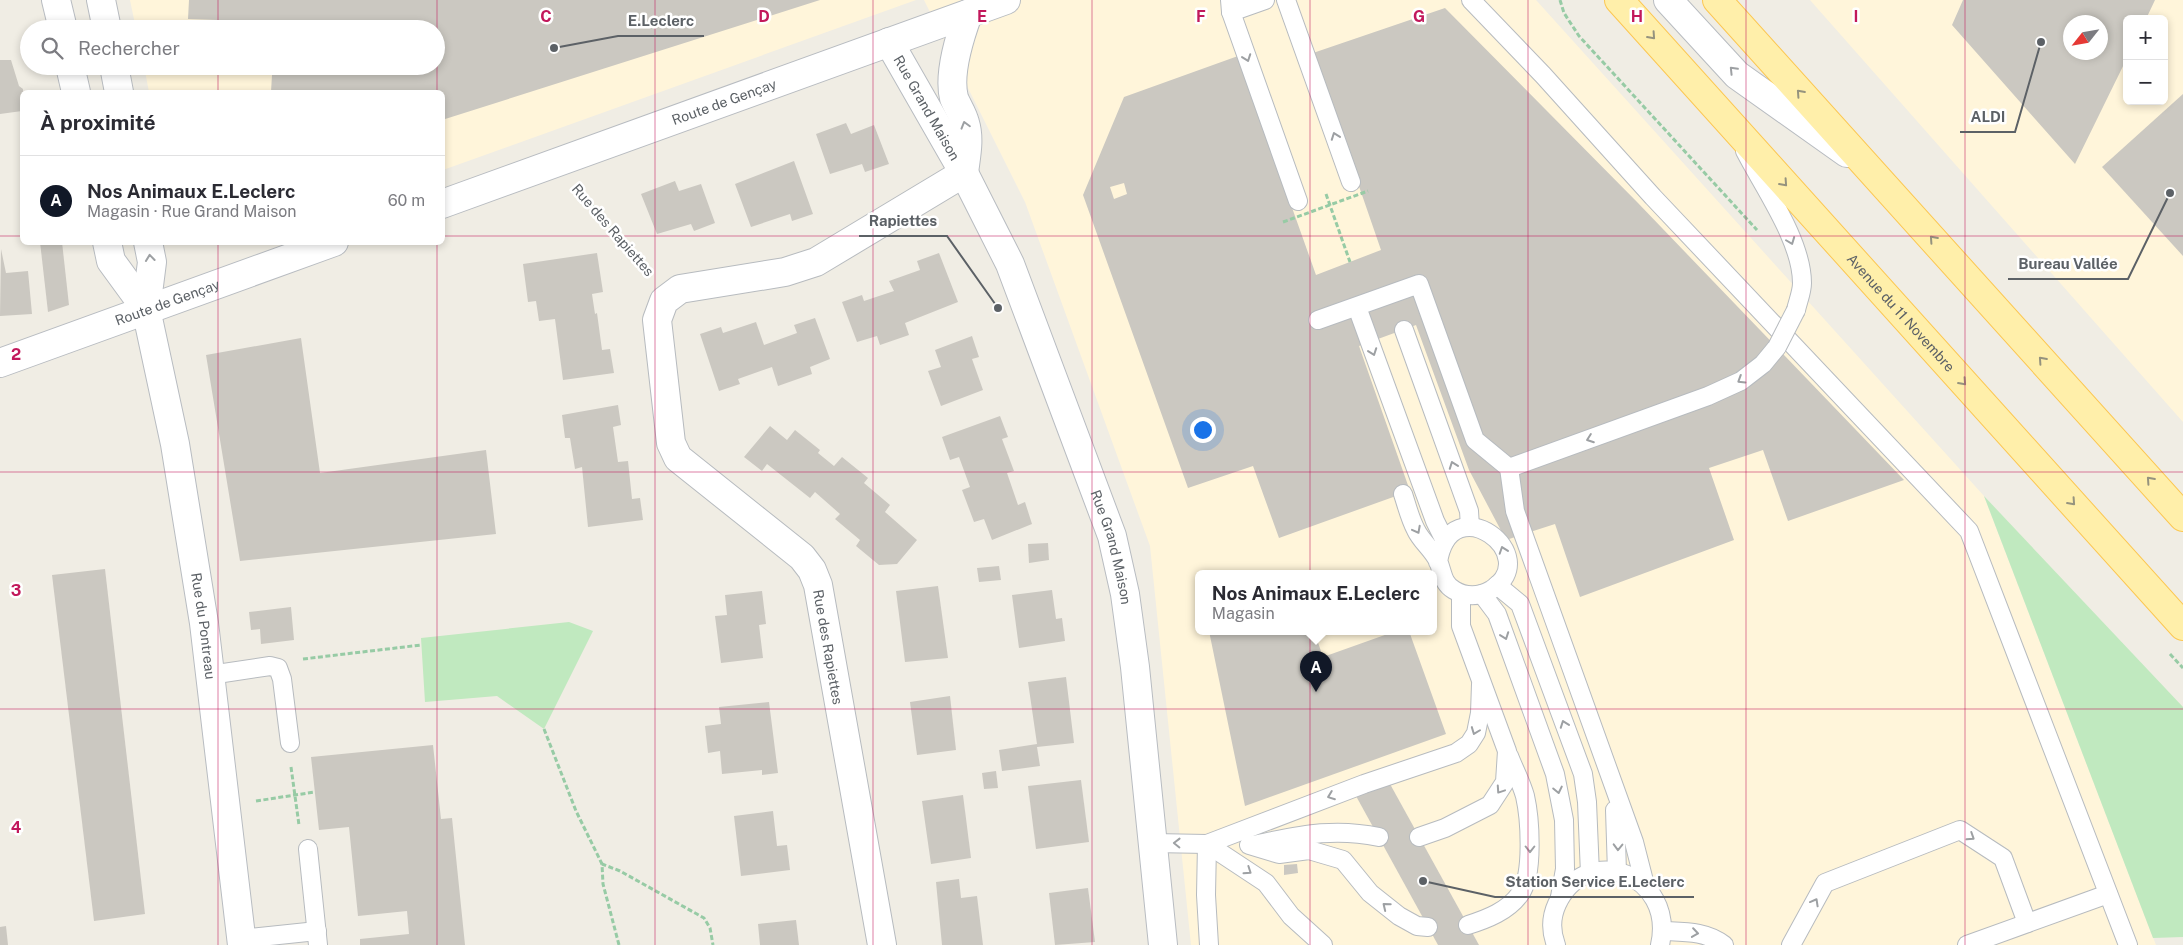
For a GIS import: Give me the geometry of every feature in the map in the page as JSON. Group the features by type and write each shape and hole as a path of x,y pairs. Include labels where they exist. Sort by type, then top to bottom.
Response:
{"main road":[{"name":"Avenue du 11 Novembre","path":"1619,0 2183,626"},
{"path":"1716,0 2183,517"}],"street":[{"path":"56,0 60,20"},
{"path":"101,0 105,20"},
{"name":"Route de Gençay","path":"445,203 1006,0"},
{"path":"1668,0 1737,75 1871,170"},
{"name":"Rue Grand Maison","path":"964,173 968,136 965,121 954,98 953,83 959,37 968,14"},
{"name":"Rue Grand Maison","path":"889,42 987,215 1013,273 1112,536 1125,594 1135,666 1163,945"},
{"path":"72,75 76,90"},
{"path":"116,75 119,90"},
{"path":"670,296 680,289 692,285 785,272 816,262 964,173"},
{"path":"108,245 111,260 146,309"},
{"path":"146,309 152,262 149,245"},
{"name":"Route de Gençay","path":"0,363 326,245"},
{"name":"Rue des Rapiettes","path":"670,296 660,308 657,320 672,448 683,462 802,557 812,570 818,585 882,945"},
{"name":"Rue du Pontreau","path":"146,309 175,444 210,675 241,942"}],"lane":[{"path":"1265,0 1230,6 1298,201"},
{"path":"1286,0 1351,182"},
{"path":"1471,0 1543,75 1653,198 1969,531 2128,945"},
{"path":"1509,468 1708,396 1741,381 1763,364 1777,347 1796,310 1802,285 1800,269 1790,237 1728,120"},
{"path":"1318,320 1419,284 1475,440 1509,468 1515,511 1634,842 1645,885"},
{"path":"1357,306 1423,490 1435,522 1445,541"},
{"path":"1404,330 1469,511 1470,527"},
{"path":"1403,494 1416,530 1438,562 1445,581 1461,594 1490,590 1520,604 1583,774 1588,802 1590,874"},
{"path":"1438,562 1440,551 1445,541 1457,532 1470,527 1481,528 1492,533 1500,540 1505,551 1506,570 1490,590"},
{"path":"1490,590 1555,774 1564,820 1565,870 1552,927 1556,945"},
{"path":"1461,594 1461,626 1481,684 1524,795 1530,827 1530,864 1521,893 1492,917 1468,925"},
{"path":"210,675 270,666 278,668 282,679 290,743"},
{"path":"1207,844 1364,784 1456,753 1469,744 1476,733 1480,713 1481,684"},
{"path":"1419,837 1445,828 1490,805 1505,782 1507,751"},
{"path":"1613,788 1618,838 1617,872"},
{"path":"1791,945 1825,883 1960,830 2003,858 2027,923"},
{"path":"1153,843 1249,845 1324,831 1358,832 1379,837"},
{"path":"1207,844 1206,894 1209,945"},
{"path":"1207,844 1266,883 1292,916 1323,945"},
{"path":"1249,845 1279,854 1309,850 1343,860 1370,893 1399,916 1417,926 1428,927"},
{"path":"241,942 318,938 308,849"},
{"path":"1560,897 1578,879 1590,874 1604,871 1631,876 1645,885 1656,898 1662,914 1662,938 1698,933 1716,939 1724,945"},
{"path":"1967,945 2108,894"}],"path":[{"path":"1560,0 1564,14 1579,36 1761,234"},
{"name":"Rue des Rapiettes","path":"556,164 670,296"},
{"path":"1283,222 1368,191"},
{"path":"278,668 291,660 421,645"},
{"path":"2163,647 2183,668"},
{"path":"544,730 576,811 602,864 603,884 619,945"},
{"path":"290,743 294,795 300,833 308,849"},
{"path":"225,805 315,792"},
{"path":"602,864 620,871 704,918 710,928 713,945"}],"shaded area":[{"path":"130,0 916,0 445,169 445,90 149,90 146,75 445,75 445,20 134,20"},
{"path":"924,0 1536,0 1984,496 2156,945 1191,945 1150,546 1025,202"},
{"path":"1810,0 2183,0 2183,422"}],"green space":[{"path":"1984,496 2183,707 2183,937 2153,938"},
{"path":"569,622 593,631 544,729 497,696 425,702 421,638"}],"building":[{"path":"189,0 820,0 445,119 445,90 271,90 272,75 445,75 445,20 188,19"},
{"path":"1963,0 2155,0 2148,15 2123,15 2123,66 2075,164 1952,25"},
{"path":"1445,8 1638,203 1904,480 1788,521 1763,450 1709,468 1734,540 1580,597 1555,524 1506,540 1469,470 1416,325 1359,346 1410,491 1279,538 1253,466 1188,488 1083,195 1124,97 1238,56 1316,275 1381,250 1313,53","holes":["1124,183 1127,194 1114,199 1110,187"]},
{"path":"0,60 11,60 19,86 23,89 20,90 20,111 0,114"},
{"path":"2183,94 2183,256 2102,167"},
{"path":"846,123 851,134 874,125 889,164 865,172 862,164 830,174 816,134"},
{"path":"794,161 813,214 792,221 790,214 751,227 735,184"},
{"path":"675,181 679,191 701,184 715,223 694,231 691,224 657,234 641,194"},
{"path":"40,245 62,245 69,305 48,312"},
{"path":"1,249 6,273 28,271 32,314 0,316"},
{"path":"597,253 603,292 592,294 595,314 597,313 602,350 610,349 614,373 563,380 555,319 539,321 536,301 528,302 523,264"},
{"path":"939,253 958,302 905,323 909,335 880,345 877,336 857,342 842,302 862,295 864,301 894,291 889,281 920,270 917,261"},
{"path":"815,318 830,359 810,367 812,374 778,386 772,367 738,379 740,384 719,391 700,334 721,327 723,333 756,322 764,345 797,333 794,325"},
{"path":"972,336 979,357 972,359 983,390 941,406 928,371 941,367 935,350"},
{"path":"301,338 320,473 486,450 496,534 240,561 206,355"},
{"path":"618,405 621,425 613,427 618,462 628,461 632,499 640,498 643,520 588,527 582,467 575,469 570,438 565,438 562,415"},
{"path":"1000,416 1008,437 1002,439 1014,471 1007,473 1018,505 1025,502 1032,524 992,540 984,519 974,522 962,490 970,487 959,457 950,460 942,437"},
{"path":"770,426 787,440 795,430 820,450 818,453 834,466 842,457 868,478 864,483 890,505 885,512 917,540 897,564 879,565 856,546 860,540 835,519 840,514 815,492 810,498 767,464 762,471 744,457"},
{"path":"1048,543 1049,560 1029,563 1028,544"},
{"path":"999,566 1001,580 979,582 977,568"},
{"path":"105,569 145,914 94,921 52,575"},
{"path":"938,586 948,658 905,662 896,591"},
{"path":"1052,590 1056,619 1062,618 1065,641 1019,648 1012,595"},
{"path":"762,591 766,624 759,625 763,658 721,663 715,616 727,615 725,595"},
{"path":"291,607 294,640 261,644 260,629 251,630 249,612"},
{"path":"1210,635 1315,635 1323,657 1385,635 1410,635 1446,734 1245,806"},
{"path":"1066,677 1074,743 1037,747 1040,766 1002,771 999,750 1037,744 1028,682"},
{"path":"950,696 956,750 917,755 910,702"},
{"path":"769,702 778,773 762,775 762,770 722,774 720,751 708,753 705,726 721,724 719,707"},
{"path":"433,745 441,819 452,818 465,945 360,945 360,939 409,934 407,911 358,916 349,827 319,830 311,757"},
{"path":"996,771 998,788 984,789 982,773"},
{"path":"1081,780 1089,842 1036,849 1028,786"},
{"path":"1390,784 1479,945 1438,945 1356,796"},
{"path":"963,795 971,858 931,864 922,801"},
{"path":"773,811 777,846 787,845 790,870 741,876 734,816"},
{"path":"1297,864 1298,873 1284,875 1284,865"},
{"path":"959,879 961,898 977,896 983,945 942,945 936,882"},
{"path":"1088,888 1095,942 1055,945 1049,893"},
{"path":"796,920 799,945 760,945 758,924"},
{"path":"6,926 8,945 0,945 0,927"}],"place":[{"name":"ALDI","path":"2041,42"},
{"name":"E.Leclerc","path":"554,48"},
{"name":"Bureau Vallée","path":"2170,193"},
{"name":"Rapiettes","path":"998,308"},
{"name":"Nos Animaux E.Leclerc","path":"1316,692"},
{"name":"Station Service E.Leclerc","path":"1423,881"}]}
